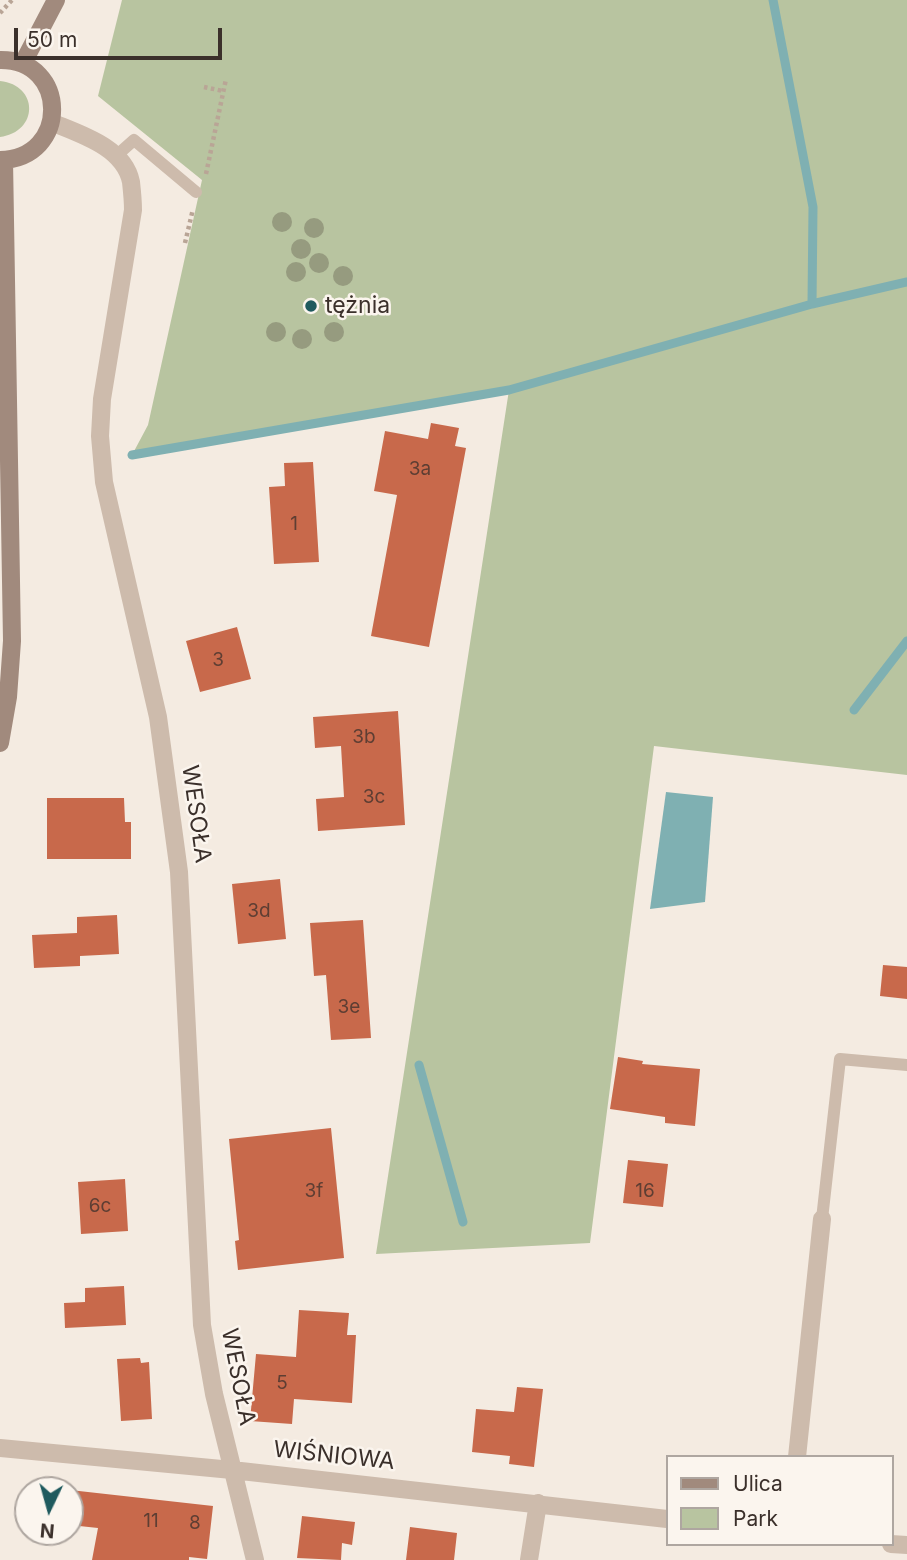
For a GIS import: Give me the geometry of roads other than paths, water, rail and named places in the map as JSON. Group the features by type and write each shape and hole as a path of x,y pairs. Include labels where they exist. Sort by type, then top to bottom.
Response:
{"main road":[{"path":"23,64 56,0"},
{"path":"0,60 23,64 35,71 44,81 53,108 47,133 34,149 16,159 2,160 12,641 8,697 0,743"}],"street":[{"name":"WESOŁA","path":"51,122 97,140 116,156 130,179 133,210 102,399 100,436 104,482 158,717 179,872 202,1325 214,1394 255,1560"},
{"path":"797,1455 822,1219"},
{"name":"WIŚNIOWA","path":"0,1448 232,1470 666,1519"},
{"path":"529,1560 538,1503"}],"lane":[{"path":"116,156 134,140 196,192"},
{"path":"822,1219 840,1059 907,1065"}],"water":[{"path":"666,792 713,797 705,902 650,909"}],"waterway":[{"path":"132,455 509,390 812,304 813,207 773,0"},
{"path":"812,304 907,282"},
{"path":"854,710 907,641"},
{"path":"419,1065 463,1222"}],"place":[{"name":"tężnia","path":"311,306"}]}
